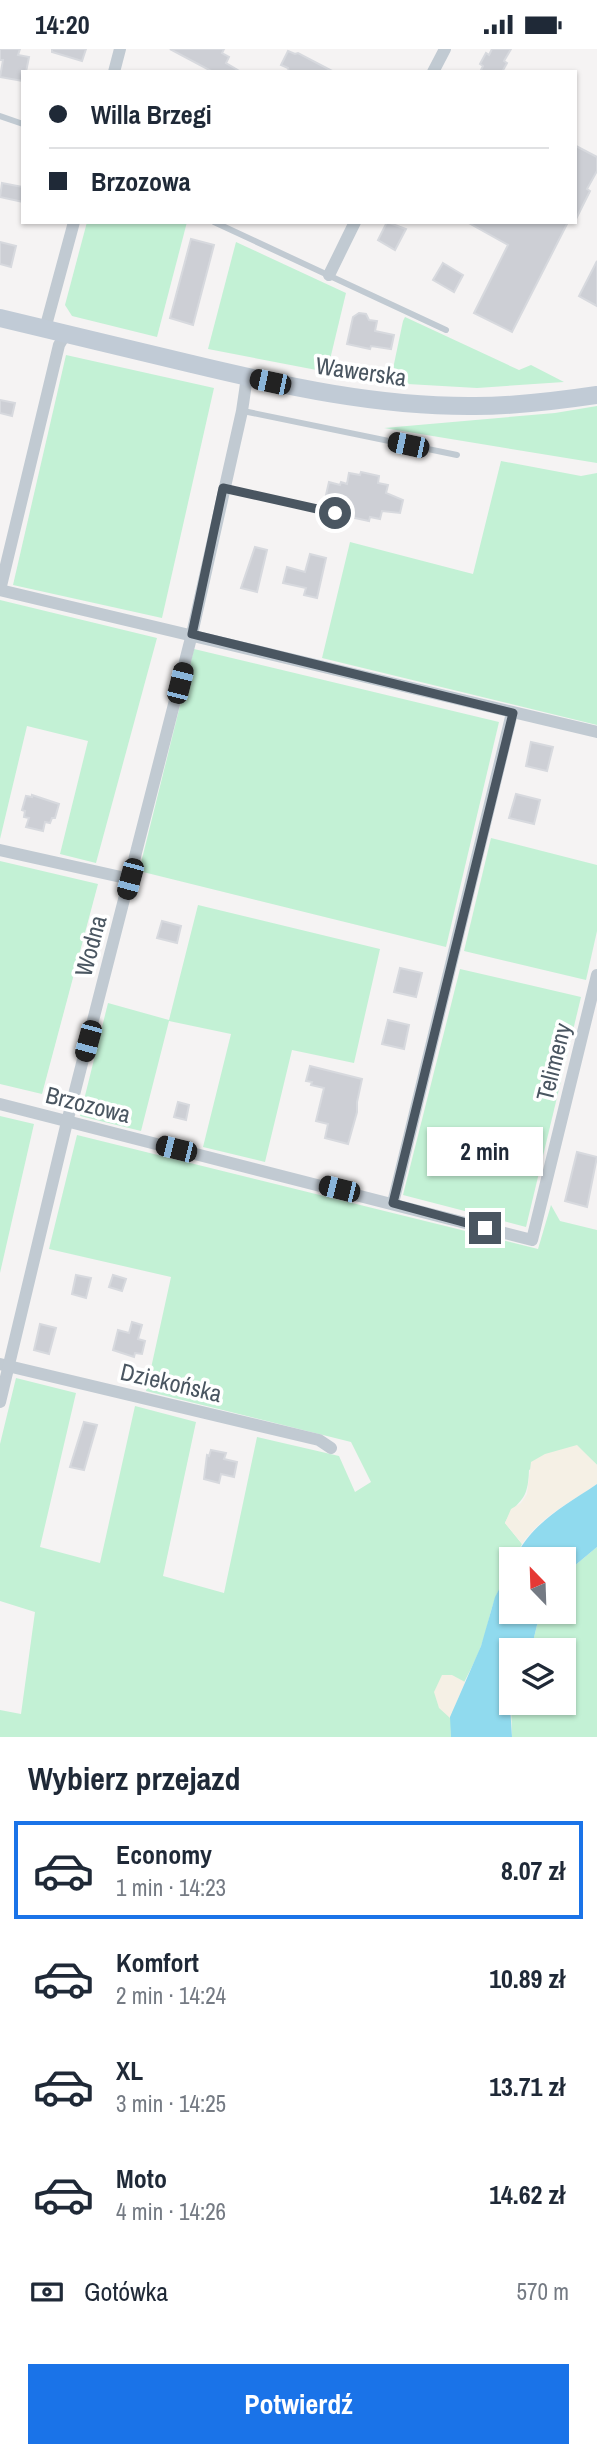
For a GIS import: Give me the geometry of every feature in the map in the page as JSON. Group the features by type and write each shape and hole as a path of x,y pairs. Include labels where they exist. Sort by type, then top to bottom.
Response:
{"main road":[{"name":"Wawerska","path":"0,318 315,391 419,404 474,406 511,405 597,395"}],"street":[{"path":"115,70 120,49"},
{"path":"434,70 445,49"},
{"path":"45,329 73,224"},
{"path":"329,275 354,224"},
{"path":"65,335 59,345 0,590 597,732"},
{"name":"Wodna","path":"0,1402 4,1365 192,634 242,411 247,377"},
{"path":"393,1203 513,713"},
{"path":"0,849 130,879"},
{"name":"Telimeny","path":"532,1240 595,992 597,975"},
{"name":"Brzozowa","path":"0,1104 532,1240"},
{"name":"Dziekońska","path":"4,1365 319,1440 331,1448"}],"lane":[{"path":"0,116 21,123"},
{"path":"218,224 446,330"},
{"path":"242,411 457,455"},
{"path":"223,488 335,513"}],"green space":[{"path":"86,224 186,224 157,337 72,316 65,305"},
{"path":"236,242 346,293 327,372 208,349"},
{"path":"405,317 519,370 531,365 564,382 477,388 390,383"},
{"path":"66,355 214,388 162,618 13,585"},
{"path":"597,406 597,463 384,428 555,413"},
{"path":"501,461 581,476 597,473 597,725 322,658 350,542 473,574"},
{"path":"0,600 157,638 96,863 60,854 88,741 27,726 0,839"},
{"path":"194,649 499,722 446,947 139,871"},
{"path":"491,838 597,865 597,931 586,980 464,951"},
{"path":"0,861 98,884 42,1094 0,1084"},
{"path":"198,905 380,949 354,1063 292,1050 265,1162 203,1147 231,1034 169,1021 141,1131 80,1116 108,1003 169,1020"},
{"path":"460,969 581,997 526,1227 403,1195"},
{"path":"0,1116 34,1124 0,1273"},
{"path":"77,1135 538,1249 551,1205 560,1221 597,1230 597,1465 577,1446 529,1470 527,1490 505,1523 522,1544 520,1547 499,1547 499,1590 481,1646 456,1700 451,1737 0,1737 0,1710 21,1714 35,1612 0,1601 0,1444 16,1378 76,1393 40,1547 100,1563 135,1406 196,1422 163,1576 224,1593 257,1437 339,1456 355,1492 371,1482 351,1442 146,1391 171,1277 49,1249"},
{"path":"597,1547 597,1737 512,1737 511,1715 576,1715 576,1638 534,1638 538,1624 576,1624 576,1564"}],"sand":[{"path":"577,1445 597,1465 597,1484 547,1518 522,1544 505,1523 511,1509 521,1503 527,1494 531,1462 545,1454"},
{"path":"442,1675 452,1675 465,1682 450,1718 439,1708 434,1692"}],"water":[{"path":"597,1484 597,1547 576,1564 576,1547 521,1547 540,1525"},
{"path":"499,1589 499,1624 538,1624 534,1638 499,1638 499,1715 511,1715 512,1737 451,1737 450,1717 481,1646"}],"building":[{"path":"0,49 20,49 18,55 29,57 26,70 21,70 21,81 0,77 3,60 0,60"},
{"path":"52,49 86,49 82,61 52,52"},
{"path":"170,49 224,49 222,53 229,57 226,63 238,70 209,70"},
{"path":"492,49 511,49 504,61 507,63 503,70 481,70 483,66 480,64 486,53 489,55"},
{"path":"288,51 298,53 330,70 288,70 281,65"},
{"path":"577,147 597,157 597,171 587,189 590,191 577,217"},
{"path":"2,183 21,187 21,202 0,197"},
{"path":"386,224 406,229 395,250 378,240"},
{"path":"471,224 567,224 512,332 474,313 508,245"},
{"path":"191,239 214,245 193,325 170,318"},
{"path":"0,242 16,246 11,267 0,264"},
{"path":"597,261 597,306 579,296"},
{"path":"443,263 463,275 454,292 433,280"},
{"path":"359,313 366,314 369,320 377,321 375,331 394,335 391,349 371,346 370,349 347,344 353,317"},
{"path":"0,400 15,403 12,416 0,413"},
{"path":"361,472 379,476 378,483 388,485 386,493 403,500 400,513 382,511 380,519 370,517 369,521 350,517 351,512 341,510 343,502 326,495 329,482 347,484 349,473 360,475"},
{"path":"255,547 267,550 257,592 241,588"},
{"path":"310,554 326,558 317,598 304,595 306,588 283,583 287,567 305,572"},
{"path":"531,742 553,747 547,771 526,766"},
{"path":"516,794 540,800 534,824 509,818"},
{"path":"32,795 59,804 55,818 52,818 50,823 45,822 43,831 26,827 29,818 24,817 25,811 22,810 26,796"},
{"path":"162,921 181,926 177,943 157,938"},
{"path":"400,968 422,973 416,997 394,992"},
{"path":"388,1020 409,1025 404,1049 382,1044"},
{"path":"310,1066 362,1079 348,1144 325,1138 328,1124 316,1121 324,1088 306,1081"},
{"path":"178,1102 189,1105 186,1120 174,1117"},
{"path":"577,1152 597,1157 587,1207 565,1201"},
{"path":"76,1275 91,1278 86,1298 72,1294"},
{"path":"113,1275 126,1279 122,1291 109,1287"},
{"path":"132,1322 142,1325 138,1339 145,1341 142,1354 135,1353 134,1357 113,1350 118,1330 129,1333"},
{"path":"40,1324 56,1328 49,1354 34,1350"},
{"path":"84,1422 97,1425 84,1470 70,1467"},
{"path":"211,1450 226,1453 224,1459 237,1462 234,1477 221,1474 219,1483 204,1479 207,1455 209,1456"}],"route":[{"path":"335,513 223,488 192,634 513,713 393,1203 485,1228"}]}
